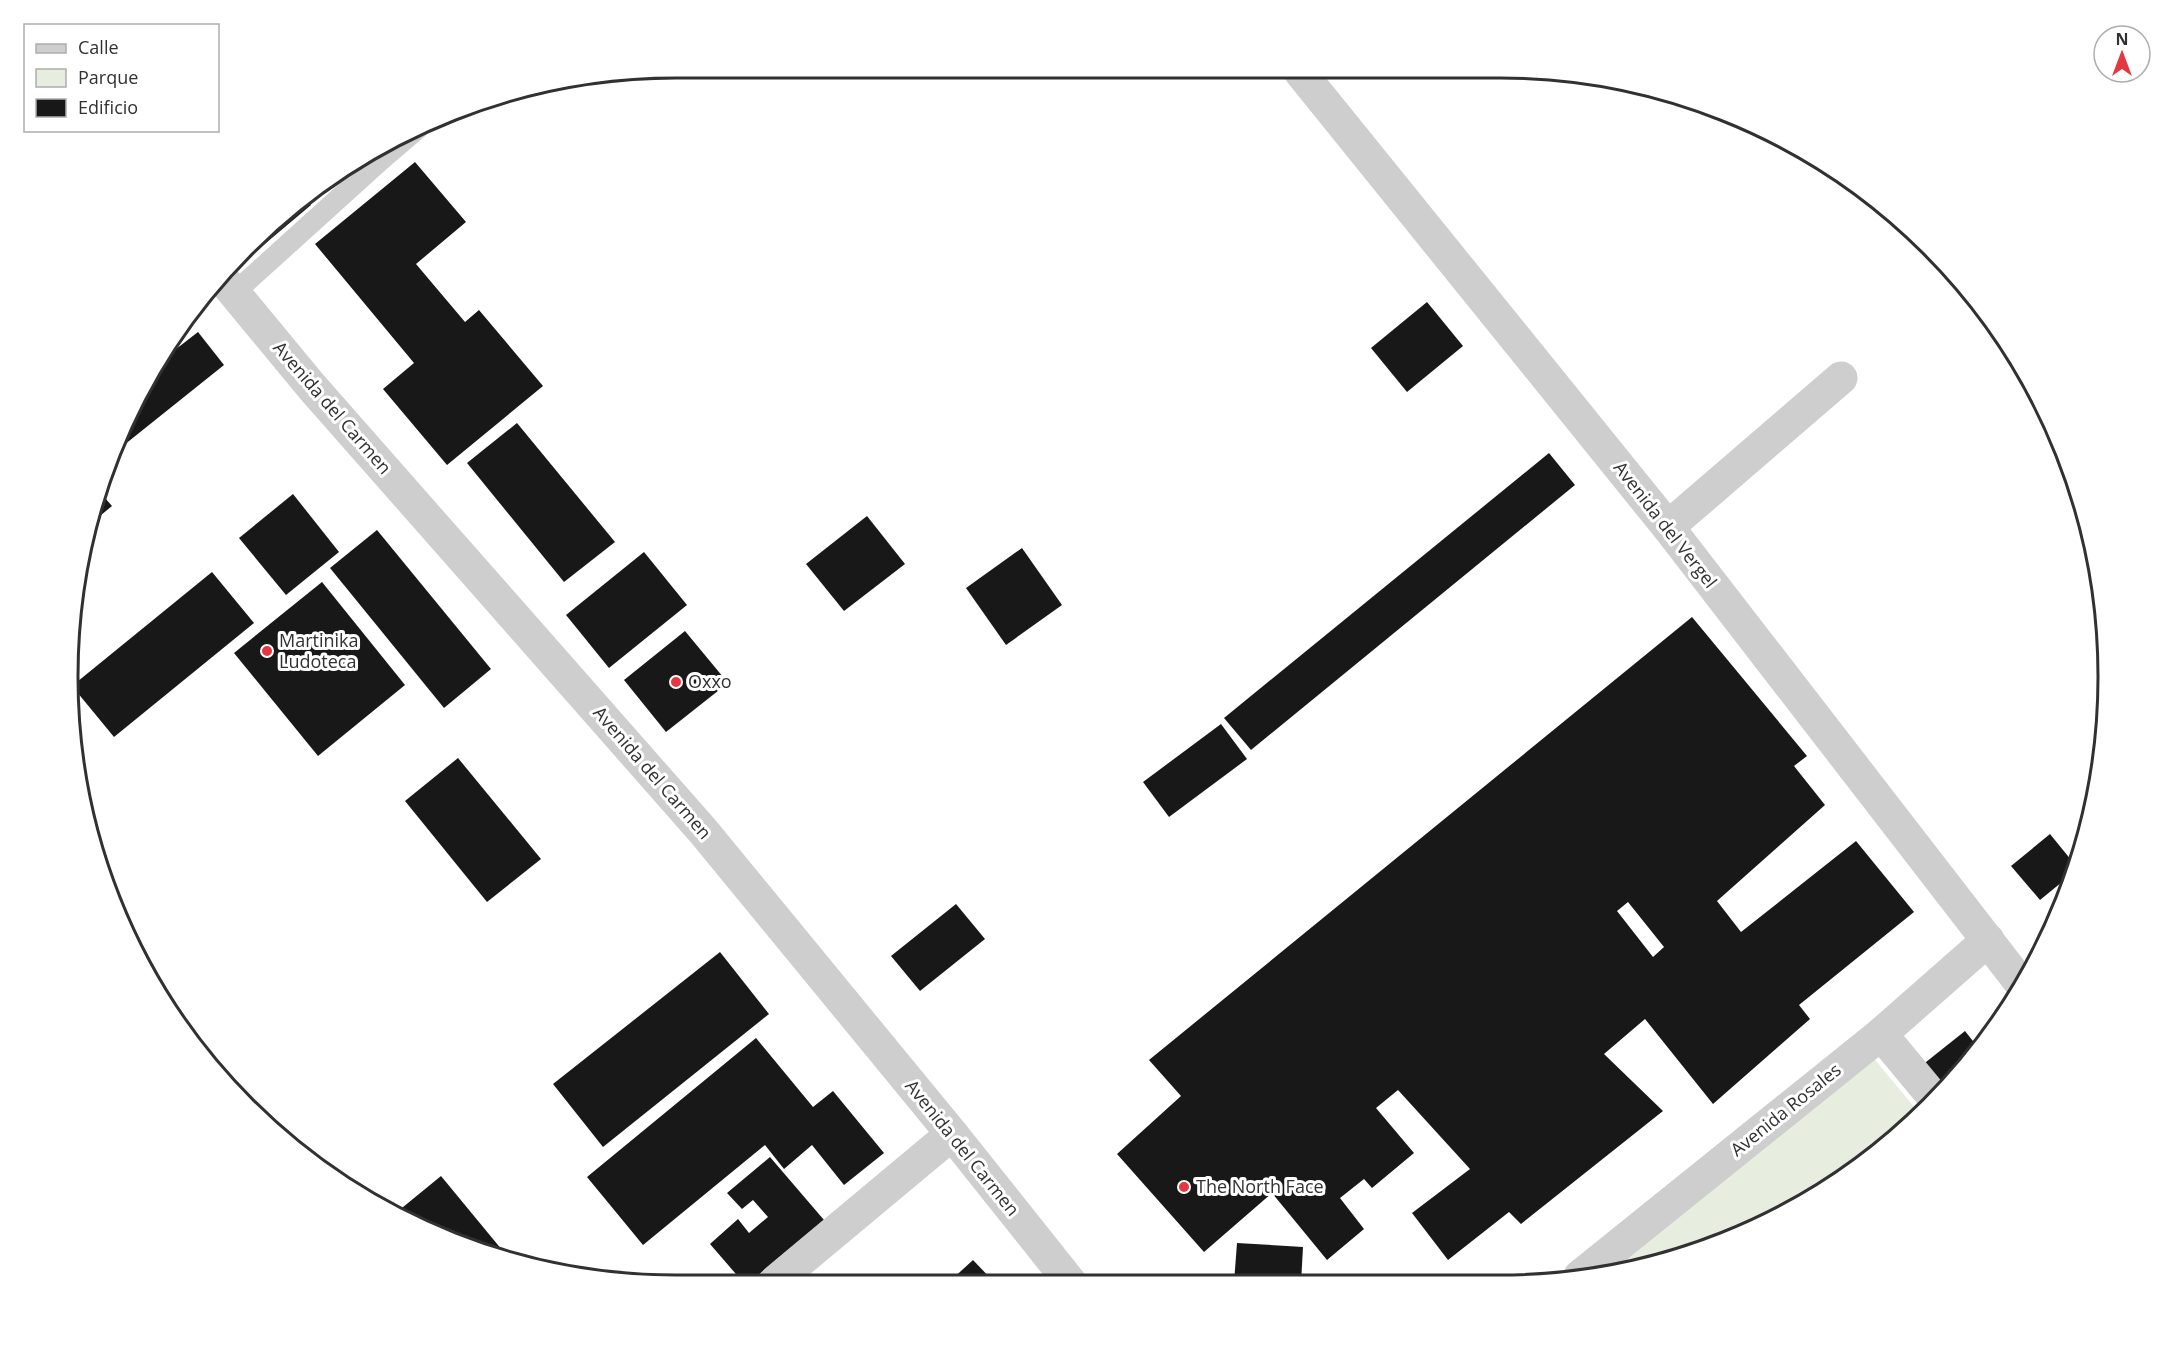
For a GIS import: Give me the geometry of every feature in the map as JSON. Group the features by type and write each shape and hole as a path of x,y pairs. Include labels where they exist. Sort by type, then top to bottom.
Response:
{"street":[{"name":"Avenida del Vergel","path":"1305,78 1668,527 2017,978"},
{"name":"Avenida del Carmen","path":"227,285 312,387 703,831 952,1134 1064,1275"},
{"path":"1668,527 1840,378"},
{"name":"Avenida Rosales","path":"1590,1268 1881,1034 1988,940"},
{"path":"1881,1034 1930,1093"},
{"path":"783,1275 952,1134"}],"lane":[{"path":"227,285 392,151"}],"green space":[{"path":"1867,1050 1915,1108 1864,1151 1832,1174 1764,1213 1692,1243 1654,1255 1602,1265"}],"building":[{"path":"415,162 466,222 416,264 465,322 479,310 543,386 447,465 383,389 414,363 315,244"},
{"path":"310,204 311,205 254,253 282,227"},
{"path":"1427,302 1463,346 1407,392 1371,348"},
{"path":"198,332 224,365 125,444 158,377 176,349"},
{"path":"517,423 615,542 564,582 467,463"},
{"path":"1549,453 1575,485 1251,750 1224,718"},
{"path":"293,494 339,552 286,595 239,538"},
{"path":"105,498 112,506 100,516"},
{"path":"867,516 905,564 844,611 806,564"},
{"path":"377,530 491,669 444,708 330,568"},
{"path":"1022,548 1062,605 1006,645 966,588"},
{"path":"644,552 687,605 609,668 566,615"},
{"path":"212,572 254,623 114,737 78,694 78,681"},
{"path":"322,582 405,685 318,756 234,653"},
{"path":"1692,617 1807,756 1794,766 1825,805 1717,901 1741,932 1856,841 1914,912 1799,1005 1810,1019 1713,1104 1645,1019 1604,1054 1663,1111 1521,1224 1509,1212 1448,1260 1412,1213 1470,1169 1398,1090 1376,1108 1414,1153 1372,1188 1364,1179 1340,1198 1364,1229 1327,1260 1272,1193 1204,1252 1117,1154 1181,1096 1149,1060","holes":["1628,902 1664,947 1653,957 1617,911"]},
{"path":"685,631 728,683 666,732 624,680"},
{"path":"1221,724 1247,759 1169,817 1143,782"},
{"path":"458,758 541,859 487,902 405,801"},
{"path":"2050,834 2069,858 2061,883 2040,900 2011,866"},
{"path":"956,904 985,939 920,991 891,956"},
{"path":"720,952 769,1014 603,1147 553,1084"},
{"path":"1965,1031 1973,1042 1936,1085 1921,1066"},
{"path":"756,1038 813,1107 833,1091 884,1153 844,1185 812,1145 784,1169 765,1145 643,1245 587,1177"},
{"path":"770,1157 824,1220 758,1275 737,1275 710,1244 738,1219 749,1233 768,1217 753,1200 742,1209 727,1193"},
{"path":"441,1176 501,1248 447,1229 402,1208"},
{"path":"1237,1243 1303,1247 1301,1275 1235,1275"},
{"path":"973,1260 987,1275 957,1275"}],"place":[{"name":"Martinika Ludoteca","path":"267,651"},
{"name":"Oxxo","path":"676,682"},
{"name":"The North Face","path":"1184,1187"}]}
